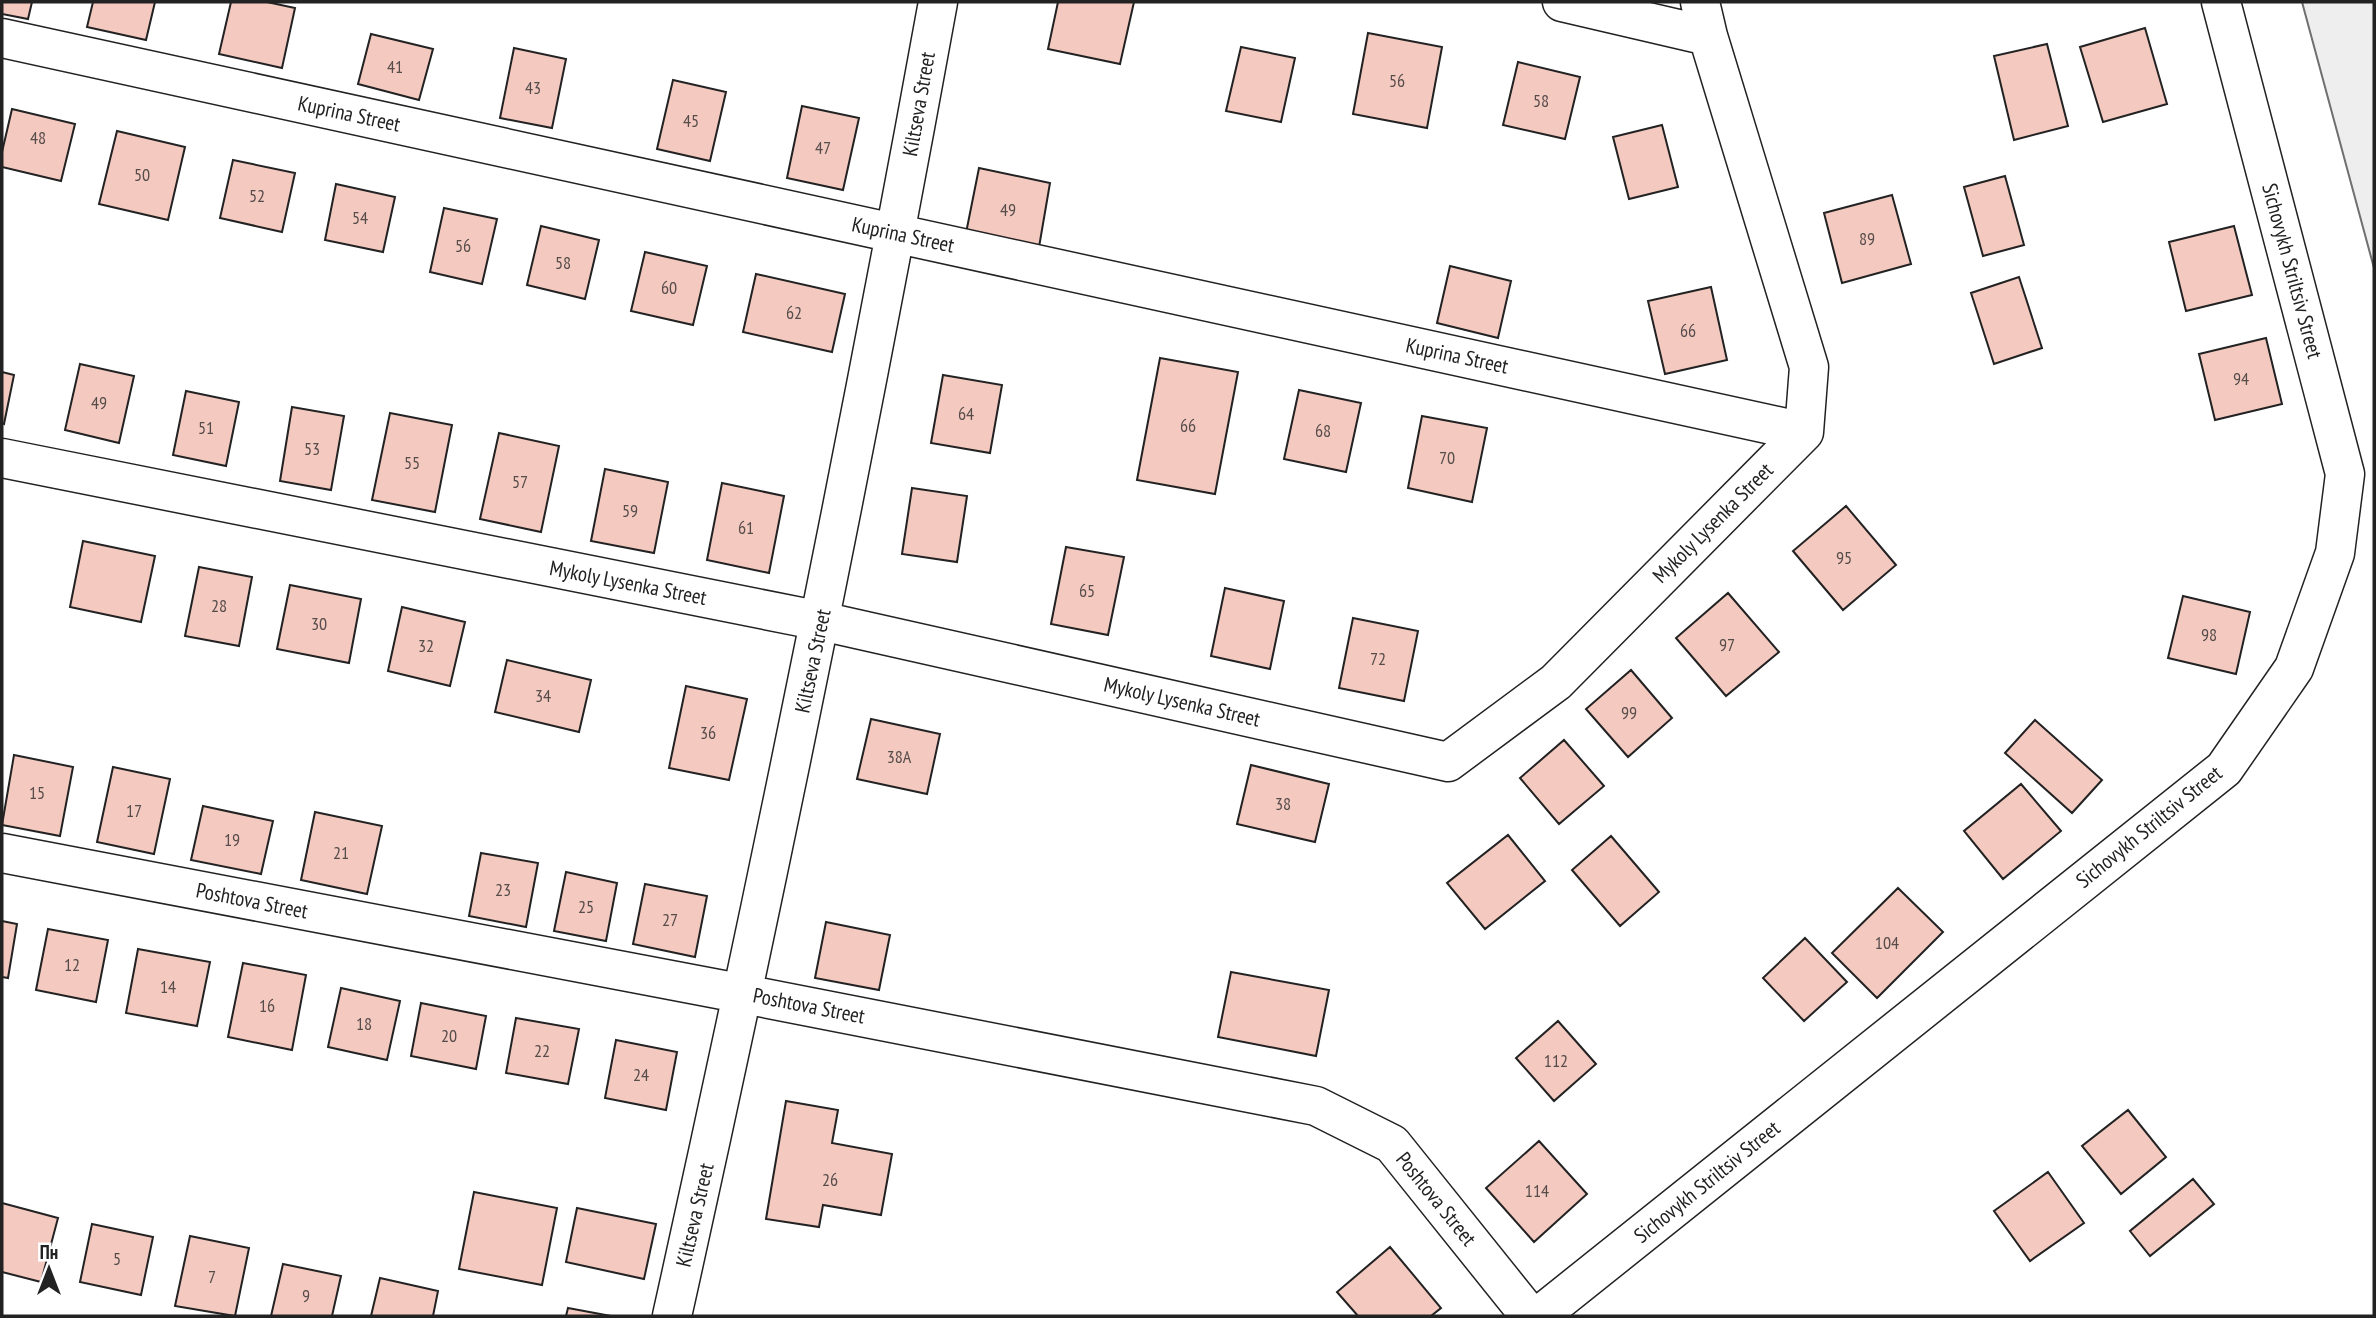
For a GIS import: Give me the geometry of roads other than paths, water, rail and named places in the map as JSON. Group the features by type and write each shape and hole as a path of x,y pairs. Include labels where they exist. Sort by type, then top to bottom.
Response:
{"street":[{"name":"Kiltseva Street","path":"672,1316 744,993 821,621 938,2"},
{"path":"1562,2 1704,19 1809,367 1804,432"},
{"name":"Sichovykh Striltsiv Street","path":"1539,1316 2224,769 2294,668 2335,553 2345,474 2221,2"},
{"name":"Kuprina Street","path":"2,38 1804,432"},
{"name":"Mykoly Lysenka Street","path":"2,458 821,621 1448,762 1556,682 1804,432"},
{"name":"Poshtova Street","path":"2,853 744,993 1316,1106 1392,1144 1530,1316"}]}
